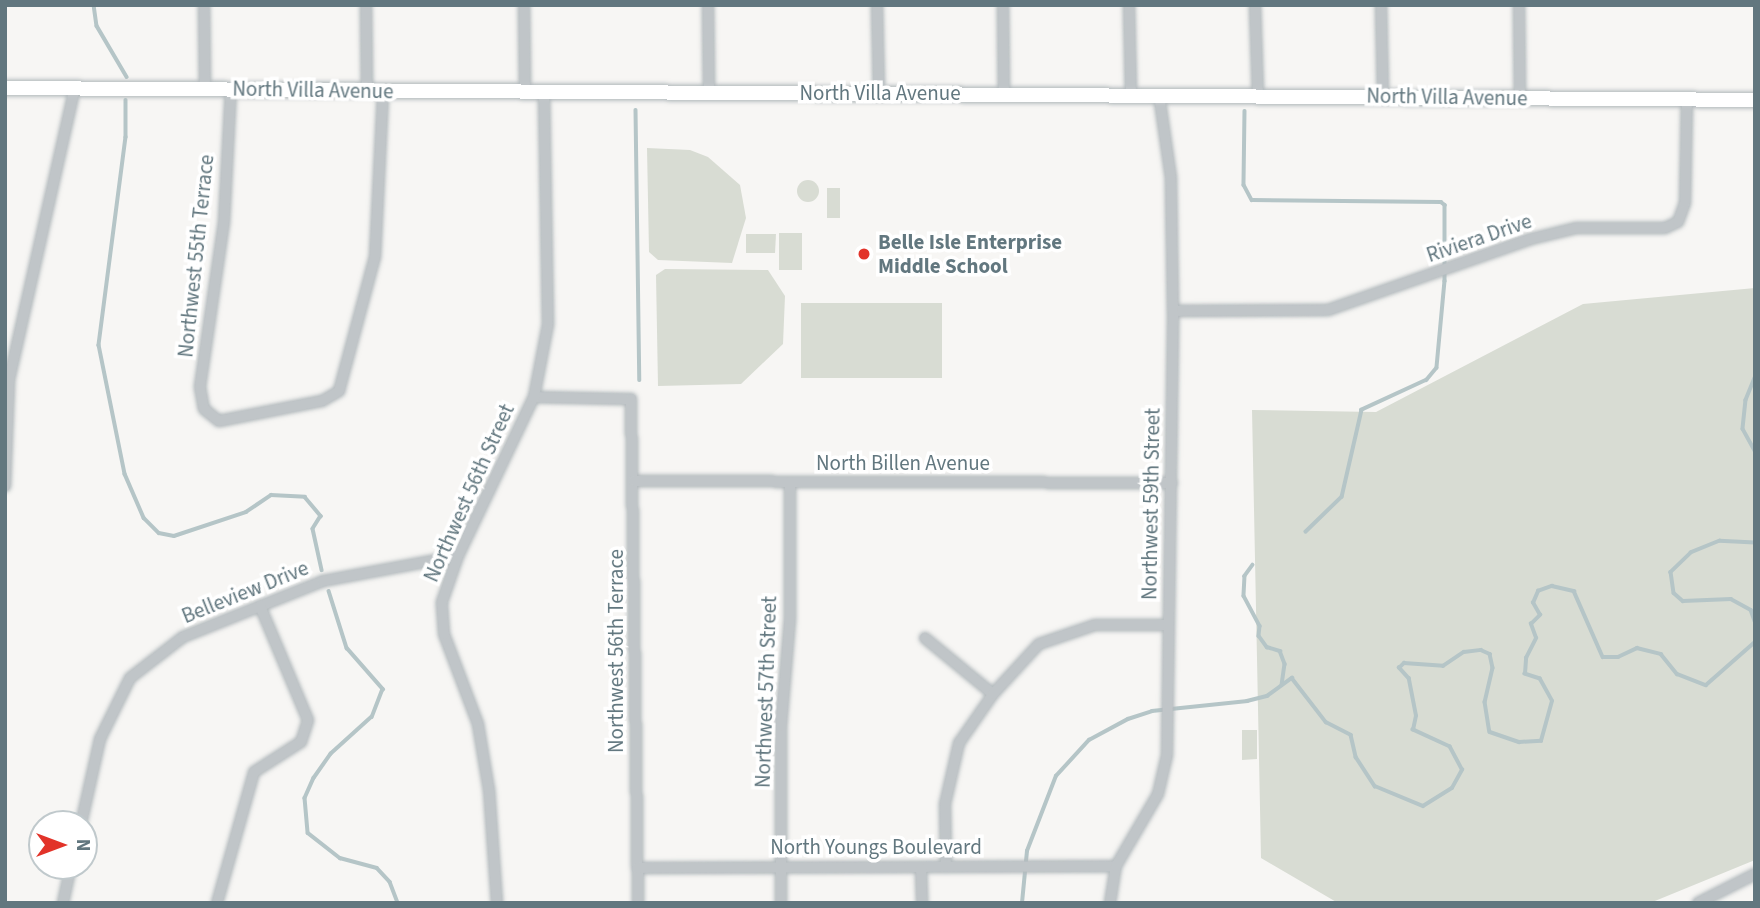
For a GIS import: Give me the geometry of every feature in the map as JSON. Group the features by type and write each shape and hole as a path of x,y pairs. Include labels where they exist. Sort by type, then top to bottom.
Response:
{"street":[{"path":"204,5 205,88"},
{"path":"366,5 367,91"},
{"path":"524,5 525,93"},
{"path":"708,5 709,93"},
{"path":"877,5 878,92"},
{"path":"1003,5 1004,94"},
{"path":"1129,5 1131,94"},
{"path":"1255,5 1258,94"},
{"path":"1381,5 1383,96"},
{"path":"1519,5 1520,97"},
{"name":"North Villa Avenue","path":"5,88 231,88 525,93 1258,94 1755,100"},
{"path":"5,486 9,380 75,88"},
{"name":"Northwest 55th Terrace","path":"231,88 224,222 200,387 204,409 219,421 321,401 339,391 375,257 383,91"},
{"name":"Northwest 56th Street","path":"497,903 489,790 478,724 444,634 442,602 458,556 534,397 548,324 544,93"},
{"name":"Northwest 59th Street","path":"1110,903 1116,866 1158,794 1167,755 1173,312 1171,178 1159,95"},
{"name":"Riviera Drive","path":"1173,312 1328,310 1452,266 1576,228 1665,228 1678,222 1685,203 1687,100"},
{"name":"Northwest 56th Terrace","path":"534,397 631,399 638,903"},
{"name":"North Billen Avenue","path":"634,481 1172,483"},
{"name":"Northwest 57th Street","path":"781,903 790,482"},
{"name":"Belleview Drive","path":"84,810 100,739 130,678 183,637 323,580 458,556"},
{"path":"217,903 254,772 301,742 308,720 260,606"},
{"path":"946,867 945,804 959,744 993,694 1039,644 1095,625 1167,625"},
{"path":"925,638 993,694"},
{"name":"North Youngs Boulevard","path":"637,868 921,869 1014,864 1116,866"},
{"path":"921,869 922,903"},
{"path":"1698,903 1718,899 1755,874"},
{"path":"63,903 68,880"}],"shaded area":[{"path":"647,148 690,150 708,157 740,185 746,218 732,263 658,260 649,252"},
{"path":"808,180 816,183 819,191 816,199 808,202 800,199 797,191 800,183"},
{"path":"827,188 840,188 840,218 827,218"},
{"path":"779,233 802,233 802,270 779,270"},
{"path":"746,234 776,234 775,253 746,253"},
{"path":"665,269 768,270 785,296 783,344 741,384 658,386 656,275"},
{"path":"1755,288 1755,860 1650,903 1338,903 1261,858 1252,410 1376,412 1583,304"},
{"path":"801,303 942,303 942,378 801,378"},
{"path":"1242,730 1257,730 1257,759 1242,760"}],"waterway":[{"path":"94,5 97,26 127,77"},
{"path":"126,100 126,137 99,345 125,474 144,518 159,533 174,536 246,512 271,495 305,497 321,516 313,529 322,570"},
{"path":"636,110 640,380"},
{"path":"1245,111 1244,185 1252,200 1441,202 1445,205 1445,281 1437,368 1427,380 1362,410 1342,497 1306,532"},
{"path":"1755,378 1746,400 1743,429 1755,451"},
{"path":"1755,543 1720,541 1691,553 1671,572 1674,593 1683,601 1731,599 1751,610 1755,621"},
{"path":"1253,565 1245,576 1244,596 1260,626 1259,636 1267,647 1280,651 1285,664 1282,685"},
{"path":"1022,903 1027,851 1056,776 1089,740 1128,719 1152,711 1247,701 1267,696 1292,678 1326,722 1351,735 1356,757 1375,786 1423,806 1452,788 1462,770 1450,747 1413,730 1416,716 1409,679 1399,668 1404,663 1443,666 1464,652 1481,650 1490,654 1493,668 1485,702 1490,732 1519,742 1541,741 1552,701 1540,679 1525,674 1526,658 1536,638 1531,624 1540,615 1533,603 1538,591 1552,586 1574,591 1603,657 1618,657 1637,648 1661,654 1677,674 1706,685 1755,642"},
{"path":"329,591 347,648 383,689 372,717 331,754 314,778 305,798 308,833 340,858 377,868 390,882 398,903"}],"place":[{"name":"Belle Isle Enterprise Middle School","path":"864,254"}]}
